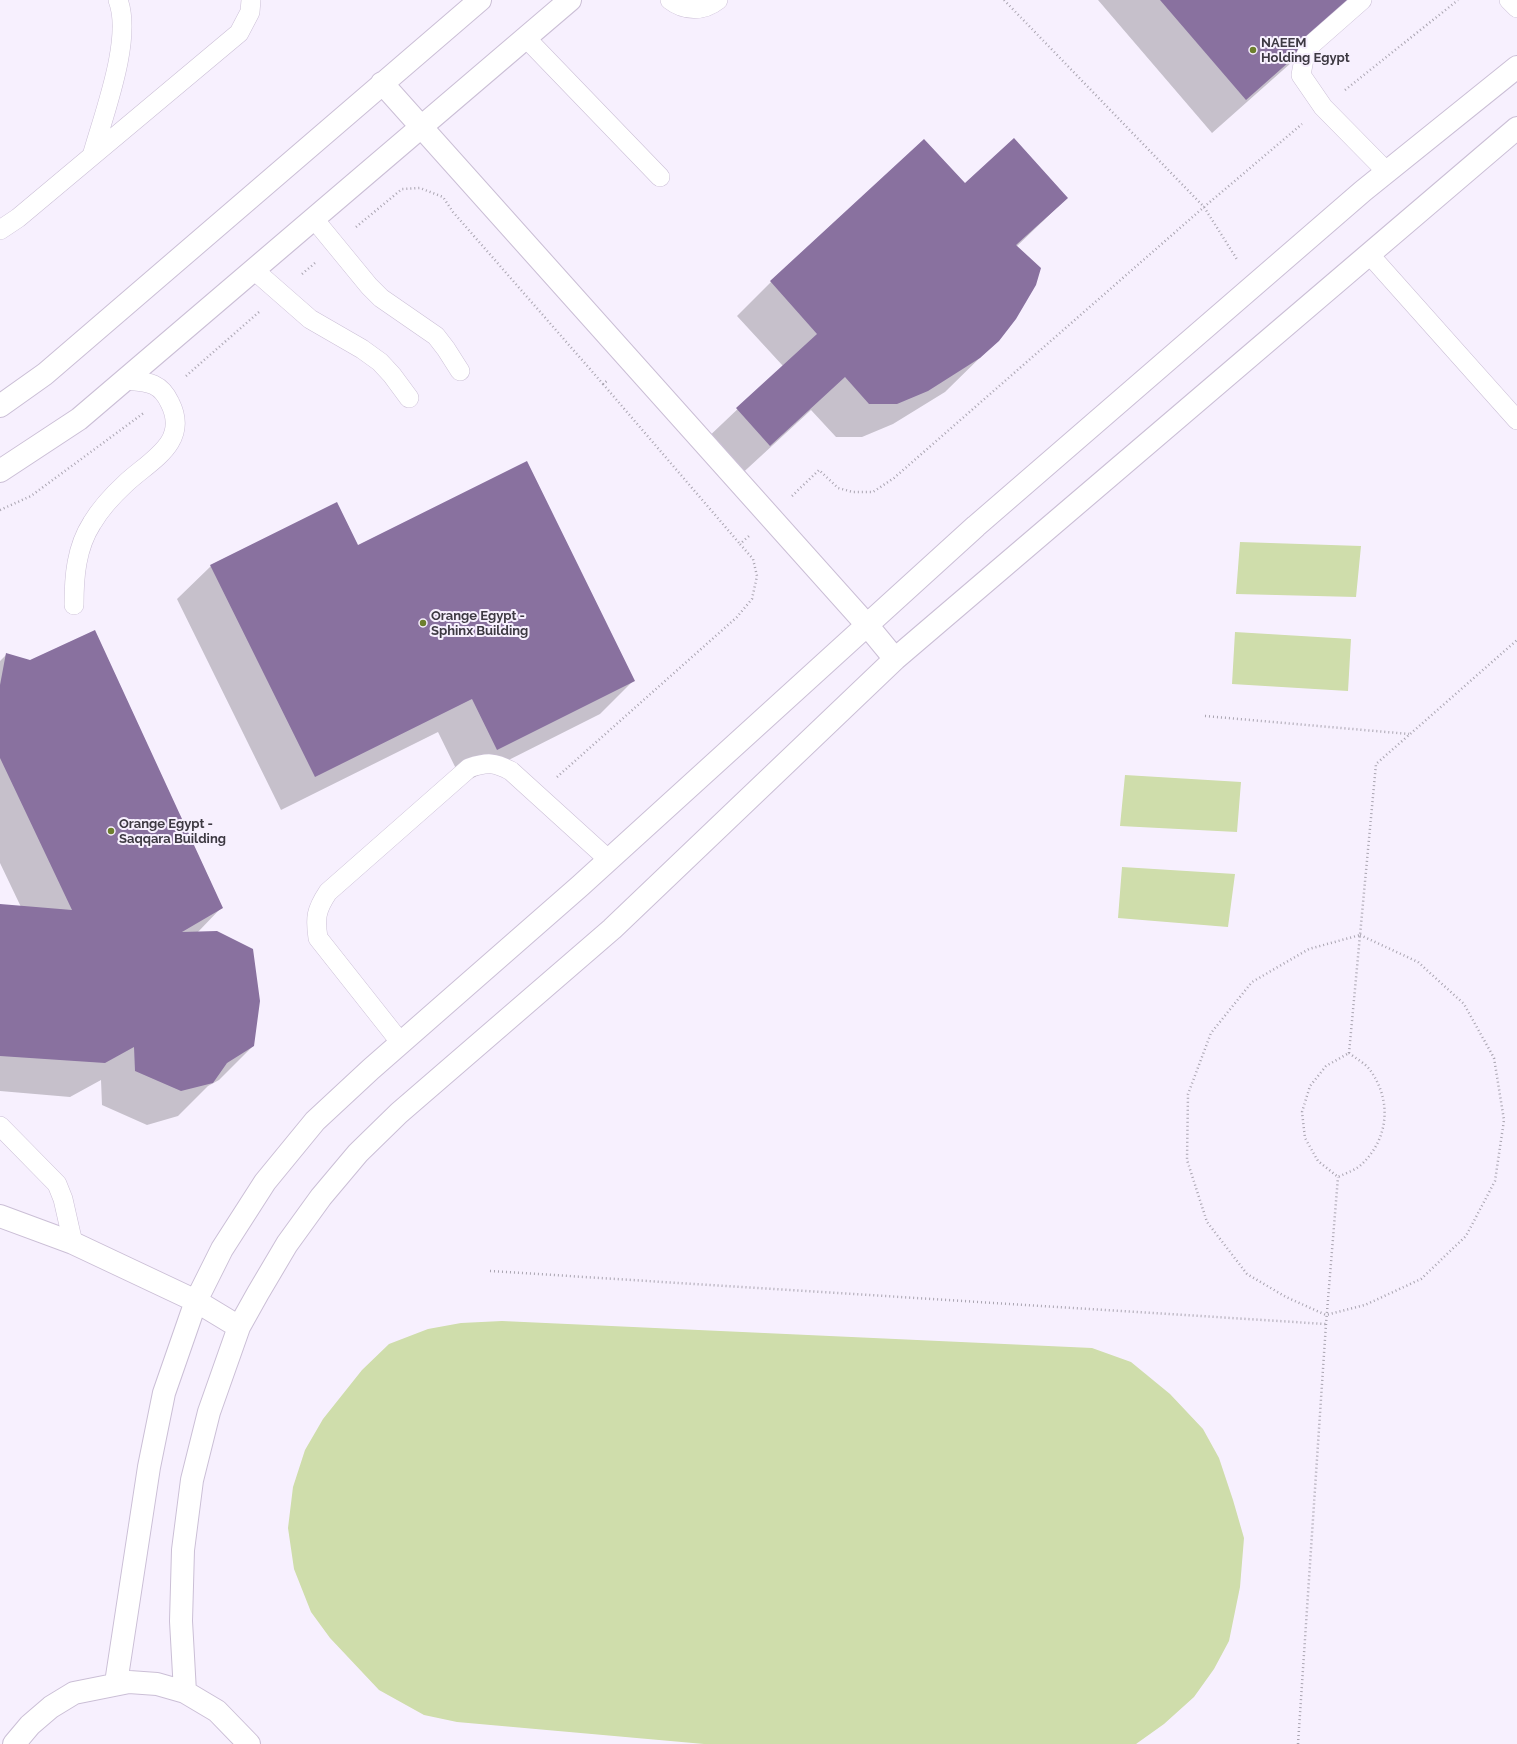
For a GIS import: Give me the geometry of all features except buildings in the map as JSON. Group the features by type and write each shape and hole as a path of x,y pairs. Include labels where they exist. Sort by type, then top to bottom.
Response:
{"street":[{"path":"0,406 46,374 480,0"},
{"path":"0,471 79,419 570,0"},
{"path":"116,1683 149,1467 163,1400 196,1302 222,1249 265,1182 316,1121 401,1043 609,860 976,526 1387,172 1517,67"},
{"path":"382,83 867,625 895,659"},
{"path":"185,1692 181,1621 183,1550 192,1480 210,1412 239,1327 287,1244 321,1197 358,1153 399,1113 612,929 895,659 1517,128"},
{"path":"0,1216 73,1243 196,1302 239,1327"},
{"path":"14,1744 30,1725 51,1707 74,1694 116,1683 129,1682 158,1684 185,1692 217,1711 249,1744"}],"lane":[{"path":"92,156 119,61 123,32 118,0"},
{"path":"0,230 18,218 239,33 250,12 251,0"},
{"path":"670,0 676,5 700,9 712,5 718,0"},
{"path":"1362,0 1312,44 1304,59 1301,75 1323,107 1387,172"},
{"path":"1509,0 1517,8"},
{"path":"526,38 660,177"},
{"path":"314,219 369,286 381,298 436,336 460,371"},
{"path":"1369,254 1517,420"},
{"path":"254,270 310,319 362,349 380,362 409,398"},
{"path":"74,605 74,578 80,550 91,525 106,502 126,482 164,452 174,434 175,413 166,394 149,382 125,380"},
{"path":"401,1043 318,938 315,922 318,906 328,892 469,768 483,763 498,764 511,770 609,860"},
{"path":"0,1126 57,1184 63,1199 73,1243"}],"path":[{"path":"1004,0 1204,207 1254,286"},
{"path":"740,544 820,470 838,488 853,492 873,492 894,478 1204,207 1323,107 1458,0"},
{"path":"537,794 737,617 752,599 757,576 753,559 603,384"},
{"path":"1349,1053 1376,764 1517,640"},
{"path":"1205,716 1410,734"},
{"path":"1360,935 1418,962 1464,1004 1494,1058 1504,1120 1495,1181 1466,1236 1421,1278 1365,1305 1326,1315 1286,1297 1247,1274 1207,1222 1187,1160 1188,1094 1211,1033 1252,982 1309,949 1360,935"},
{"path":"1338,1177 1318,1161 1306,1138 1302,1112 1310,1086 1326,1066 1349,1053"},
{"path":"1338,1177 1361,1165 1378,1144 1386,1118 1383,1092 1369,1069 1349,1053"},
{"path":"1298,1744 1326,1315 1338,1177"},
{"path":"490,1271 1326,1324"}],"green space":[{"path":"1240,542 1361,546 1356,597 1236,594"},
{"path":"1235,632 1351,639 1348,691 1232,684"},
{"path":"1125,775 1241,782 1237,832 1120,826"},
{"path":"1122,867 1235,874 1228,927 1118,918"},
{"path":"502,1321 1092,1348 1131,1362 1170,1394 1203,1429 1219,1458 1244,1538 1240,1587 1229,1641 1214,1669 1194,1697 1164,1724 1136,1744 704,1744 457,1722 424,1715 379,1690 330,1638 311,1612 294,1569 288,1528 293,1487 305,1450 323,1419 362,1370 389,1344 428,1329 461,1323"}],"place":[{"name":"NAEEM Holding Egypt","path":"1253,50"},
{"name":"Orange Egypt - Sphinx Building","path":"423,623"},
{"name":"Orange Egypt - Saqqara Building","path":"111,831"}]}
